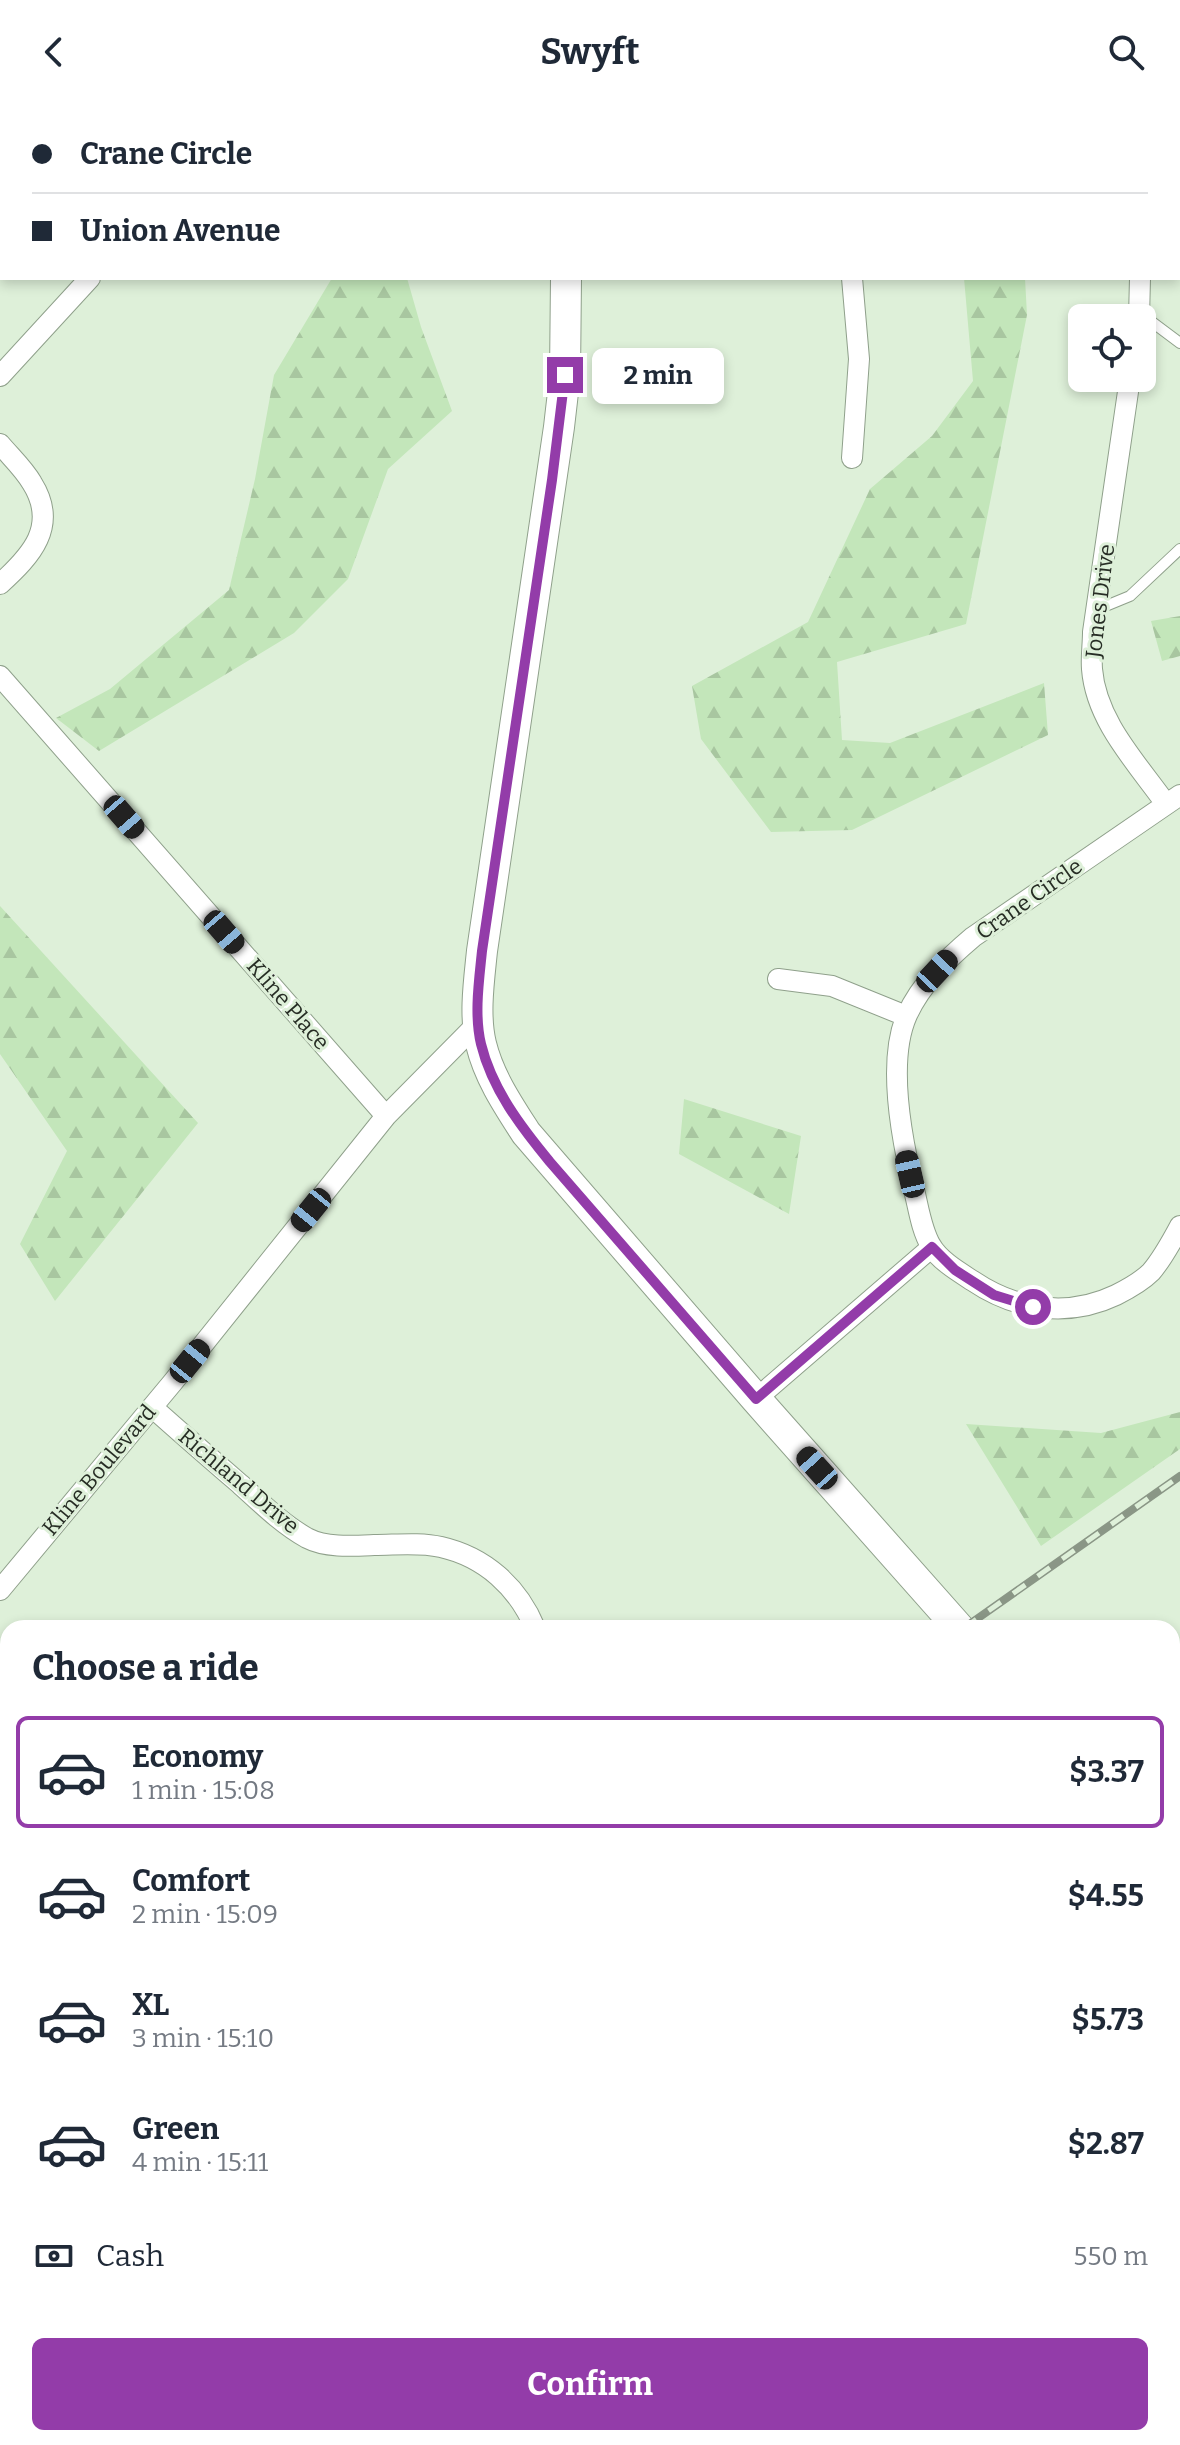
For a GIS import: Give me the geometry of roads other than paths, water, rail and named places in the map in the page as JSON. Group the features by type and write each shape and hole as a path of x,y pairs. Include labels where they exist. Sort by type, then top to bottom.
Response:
{"main road":[{"path":"566,280 565,375 482,951 481,1042 498,1088 526,1133 952,1620"}],"street":[{"path":"0,376 88,280"},
{"path":"852,280 859,359 852,458"},
{"path":"1139,304 1140,280"},
{"name":"Jones Drive","path":"1128,392 1096,610 1092,669 1098,703 1109,725 1173,800"},
{"path":"0,444 32,482 43,512 41,532 30,555 0,584"},
{"name":"Kline Place","path":"0,676 386,1116"},
{"name":"Crane Circle","path":"1173,800 973,937 937,971 906,1016 899,1048 897,1090 905,1153 920,1216 932,1247 955,1270 994,1295 1033,1307 1067,1309 1101,1302 1130,1288 1150,1273 1180,1226"},
{"path":"778,979 832,986 906,1016"},
{"name":"Kline Boulevard","path":"0,1590 386,1116 479,1022"},
{"path":"756,1399 932,1247"},
{"name":"Richland Drive","path":"152,1407 283,1522 311,1540 345,1546 413,1544 465,1554 488,1567 508,1585 531,1620"}],"lane":[{"path":"1156,327 1180,343"},
{"path":"1096,610 1130,596 1180,549"}],"railway":[{"path":"975,1620 1180,1476"}]}
